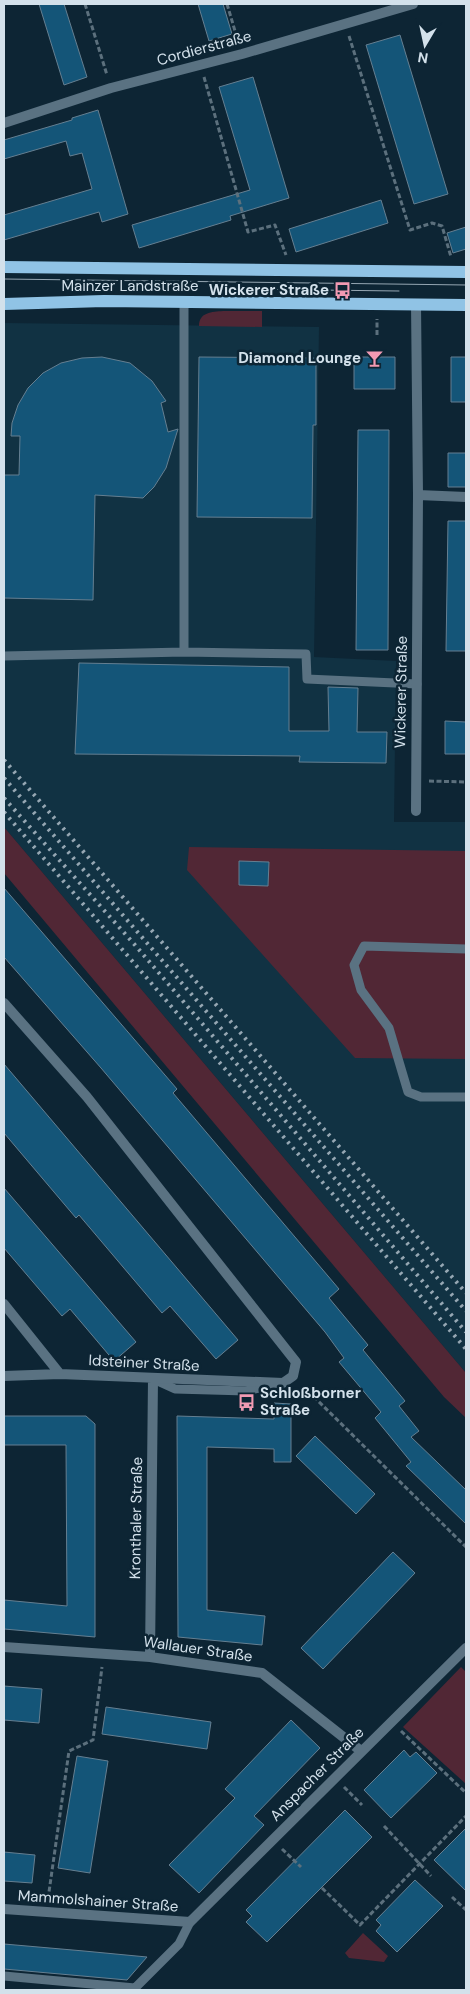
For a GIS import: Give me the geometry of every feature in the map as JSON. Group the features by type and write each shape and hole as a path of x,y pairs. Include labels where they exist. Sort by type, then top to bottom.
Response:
{"main road":[{"name":"Mainzer Landstraße","path":"4,267 466,272"},
{"name":"Mainzer Landstraße","path":"4,304 184,302 466,305"}],"street":[{"name":"Cordierstraße","path":"4,123 112,88 242,54 413,4"},
{"name":"Wickerer Straße","path":"416,304 418,495 416,811"},
{"path":"418,495 466,497"},
{"path":"4,1003 87,1098 284,1345 296,1362 293,1376"},
{"path":"4,1304 60,1374"},
{"name":"Idsteiner Straße","path":"4,1376 60,1374 283,1383 293,1376"},
{"name":"Kronthaler Straße","path":"150,1657 153,1379"},
{"name":"Wallauer Straße","path":"4,1647 150,1657 262,1673 361,1752"},
{"name":"Anspacher Straße","path":"190,1922 466,1648"},
{"name":"Mammolshainer Straße","path":"4,1909 190,1922"}],"lane":[{"path":"184,302 184,652"},
{"path":"4,656 184,652 306,654 307,679 416,684"},
{"path":"466,950 364,946 354,965 361,990 389,1028 408,1092 422,1096 466,1097"},
{"path":"4,1976 135,1988 179,1944 190,1922"}],"path":[{"path":"85,4 112,88"},
{"path":"227,4 242,54"},
{"path":"346,24 410,230 432,223 442,226 451,256"},
{"path":"200,65 248,232 275,225 286,256"},
{"path":"416,781 466,782"},
{"path":"293,1376 466,1547"},
{"path":"46,1912 69,1751 93,1740 104,1654"},
{"path":"391,1722 466,1793"},
{"path":"335,1778 362,1804"},
{"path":"322,1888 360,1925 466,1816"},
{"path":"384,1826 431,1876"},
{"path":"272,1840 301,1867"},
{"path":"452,1897 466,1910"}],"shaded area":[{"path":"223,311 262,311 262,327 199,326 204,315"},
{"path":"4,323 319,327 314,657 396,661 394,822 466,822 466,1373 4,827"},
{"path":"4,827 466,1373 466,1418 444,1397 4,873"},
{"path":"189,847 466,851 466,1059 355,1058 187,870"},
{"path":"461,1667 466,1672 466,1784 403,1727"},
{"path":"363,1933 388,1956 384,1962 349,1958 345,1953"}],"building":[{"path":"39,4 64,4 87,77 64,85"},
{"path":"198,4 223,4 232,34 209,41"},
{"path":"400,35 448,194 414,204 366,45"},
{"path":"253,77 289,198 230,216 231,220 139,248 132,225 250,190 219,87"},
{"path":"98,110 128,214 102,222 99,212 4,240 4,215 92,189 82,153 70,156 66,141 4,159 4,140 72,120 72,118"},
{"path":"381,200 388,223 296,252 289,229"},
{"path":"466,227 466,249 453,253 447,233"},
{"path":"102,357 130,363 152,381 166,401 161,403 168,432 178,429 166,468 154,487 143,498 95,495 93,600 4,598 4,475 19,475 20,436 11,436 12,423 18,405 28,388 43,373 61,363 82,358"},
{"path":"199,357 316,358 316,425 313,425 312,518 197,517"},
{"path":"354,357 395,357 395,389 354,389"},
{"path":"451,357 466,357 466,402 451,402"},
{"path":"358,430 389,430 388,650 356,650"},
{"path":"448,453 466,453 466,487 448,487"},
{"path":"448,521 466,521 466,651 446,651"},
{"path":"79,663 289,667 289,731 329,731 328,687 358,688 357,732 387,732 386,763 299,762 300,756 75,754"},
{"path":"445,721 466,722 466,754 445,754"},
{"path":"239,861 269,862 268,886 239,885"},
{"path":"4,888 177,1089 173,1093 339,1289 329,1298 368,1345 363,1350 405,1401 399,1406 419,1431 411,1437 466,1490 466,1524 406,1466 411,1462 375,1418 381,1412 339,1362 344,1358 325,1332 101,1068 4,957"},
{"path":"4,1064 238,1340 216,1359 170,1306 162,1313 79,1215 76,1218 4,1133"},
{"path":"4,1188 136,1342 114,1361 70,1309 62,1316 4,1248"},
{"path":"274,1403 291,1404 291,1462 274,1462 274,1449 207,1447 207,1610 265,1616 262,1645 178,1637 177,1416 274,1419"},
{"path":"4,1416 86,1416 95,1424 95,1637 4,1629 4,1600 67,1606 66,1445 4,1445"},
{"path":"315,1436 375,1494 356,1514 296,1456"},
{"path":"393,1552 415,1573 323,1669 301,1648"},
{"path":"4,1686 42,1689 39,1723 4,1720"},
{"path":"106,1707 211,1722 207,1749 102,1734"},
{"path":"291,1720 320,1748 254,1816 264,1825 199,1893 169,1865 235,1798 225,1789"},
{"path":"404,1750 410,1757 416,1752 437,1773 391,1818 364,1790"},
{"path":"77,1756 108,1761 90,1873 58,1868"},
{"path":"345,1810 372,1837 267,1942 246,1922 252,1916 246,1910"},
{"path":"466,1828 466,1891 434,1860"},
{"path":"4,1852 35,1855 32,1883 4,1881"},
{"path":"415,1880 443,1906 397,1952 376,1931 381,1925 376,1920"},
{"path":"4,1944 147,1957 127,1980 4,1969"}],"tram line":[{"path":"4,279 466,285"},
{"path":"236,289 399,291"}],"railway":[{"path":"4,760 466,1293"},
{"path":"4,778 466,1311"},
{"path":"4,798 135,945 466,1332"},
{"path":"4,812 466,1349"}],"place":[{"name":"Wickerer Straße","path":"343,290"},
{"name":"Diamond Lounge","path":"375,358"},
{"name":"Schloßborner Straße","path":"246,1402"}]}
